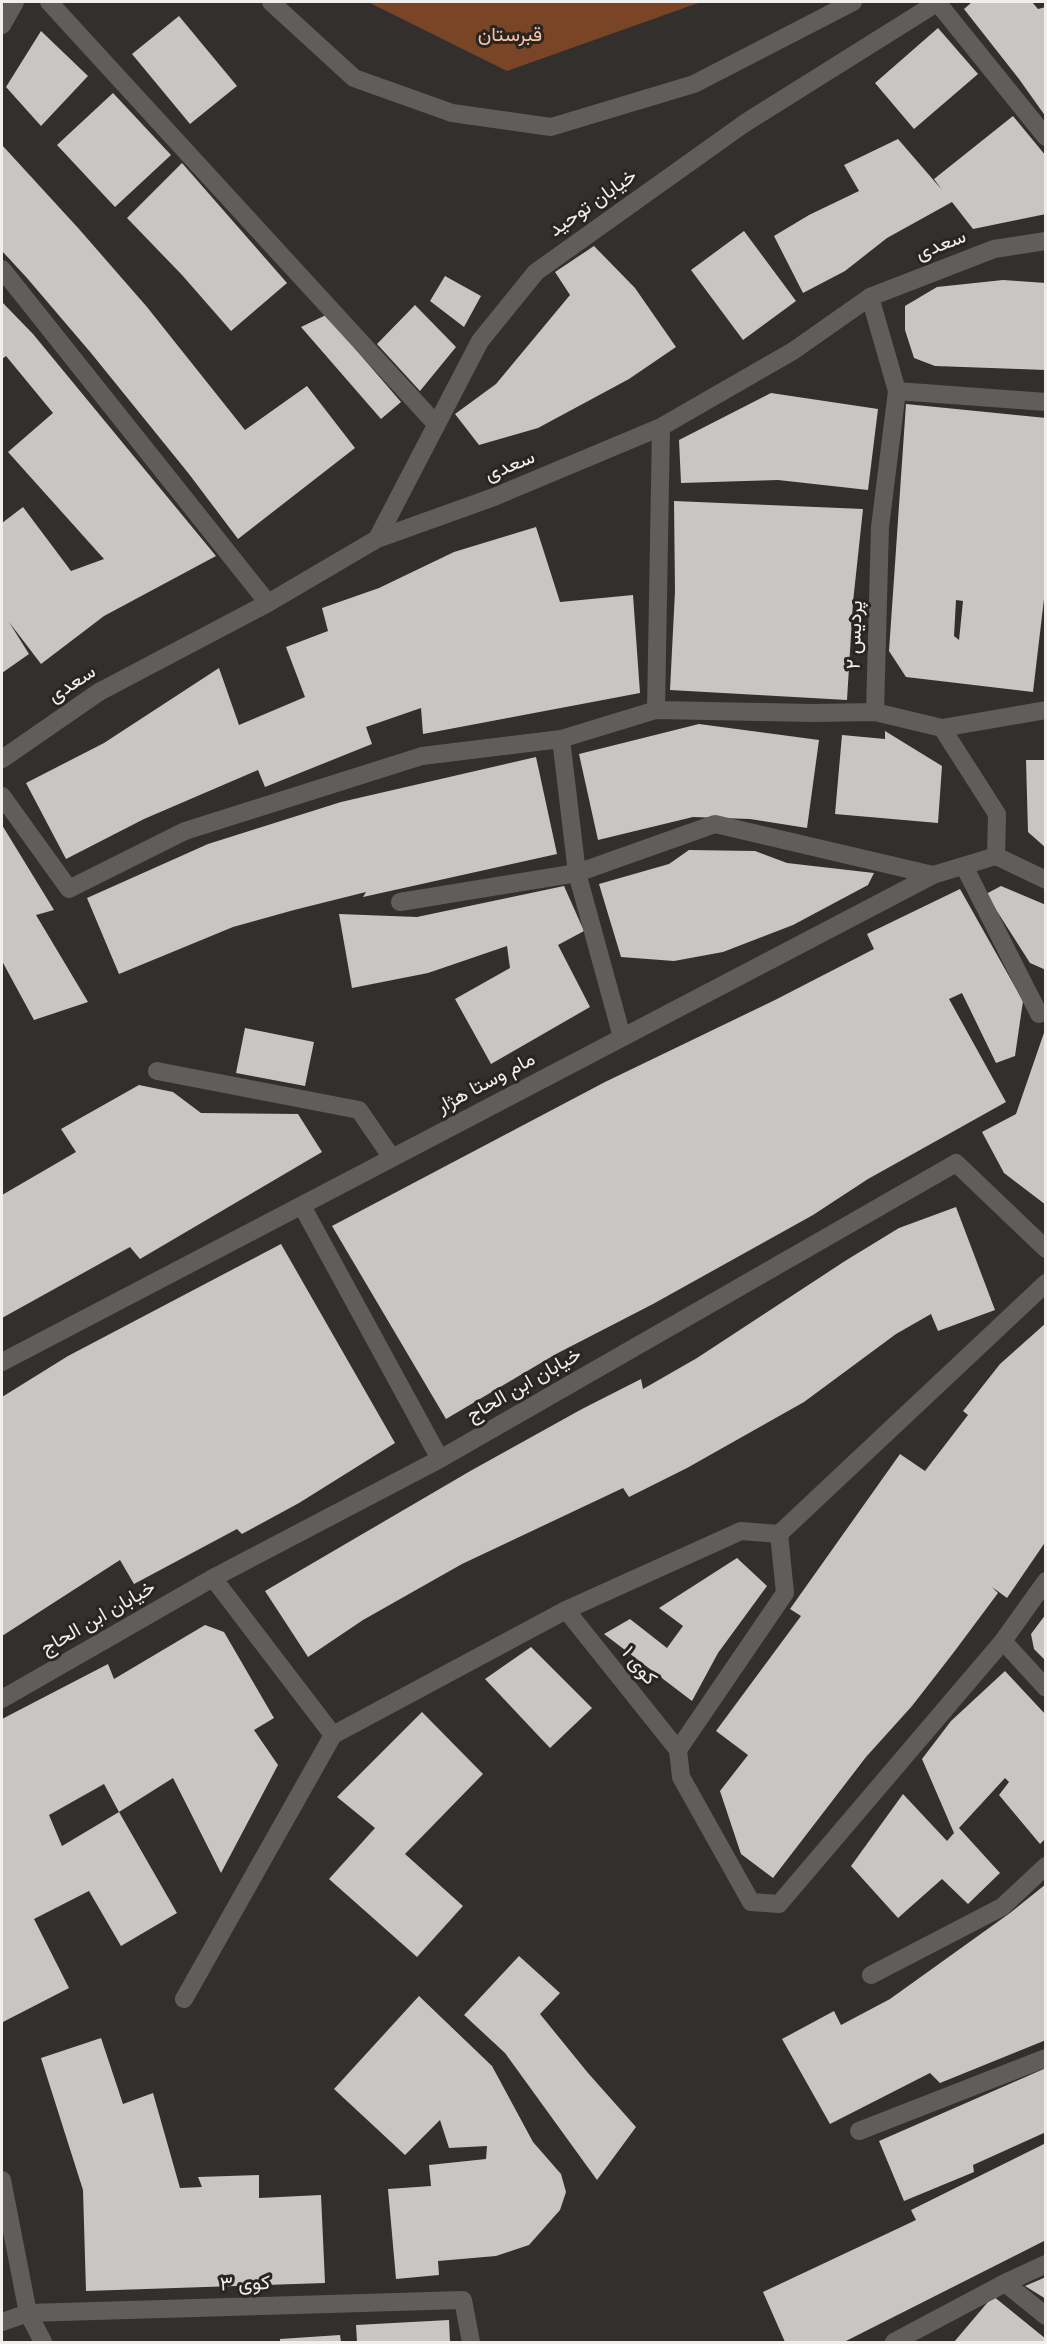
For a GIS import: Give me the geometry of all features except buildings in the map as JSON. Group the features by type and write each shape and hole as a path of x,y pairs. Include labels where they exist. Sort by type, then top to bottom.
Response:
{"street":[{"path":"2,25 15,2"},
{"path":"49,2 435,423"},
{"path":"271,2 354,78 452,113 552,127 694,84 853,2"},
{"path":"938,2 1046,137"},
{"name":"خیابان توحید","path":"377,539 435,423 480,341 536,272 745,123 938,2"},
{"name":"سعدی","path":"2,759 99,692 268,603 377,539 494,497 661,427 793,351 870,297 994,249 1046,241"},
{"path":"2,269 268,603"},
{"name":"پردیس ۲","path":"870,297 897,391 880,526 875,712"},
{"path":"897,391 1046,402"},
{"path":"656,710 661,427"},
{"path":"2,796 69,889 185,831 422,756 561,739 656,710 812,714 875,712 942,728 1046,710"},
{"path":"942,728 997,814 996,856 1046,880"},
{"path":"561,739 577,873 622,1037"},
{"path":"400,902 577,873 715,825 933,875"},
{"name":"مام وستا هژار","path":"2,1362 933,875 996,856"},
{"path":"964,866 1039,1014"},
{"path":"157,1071 359,1110 392,1158"},
{"name":"خیابان ابن الحاج","path":"2,1699 213,1578 440,1459 957,1162 1046,1249"},
{"path":"302,1206 440,1459"},
{"path":"184,1999 333,1735 566,1610 741,1531 779,1534 1046,1283"},
{"path":"779,1534 785,1593 678,1750 681,1777 751,1902 779,1904 1003,1641 1046,1581"},
{"path":"213,1578 333,1735"},
{"name":"کوی ۱","path":"566,1610 678,1750"},
{"path":"1003,1641 1046,1688"},
{"path":"871,1975 1002,1907 1046,1866"},
{"path":"860,2131 1046,2058"},
{"path":"2,2180 28,2313 43,2343"},
{"path":"894,2343 1005,2283 1046,2264"},
{"path":"1005,2283 1046,2316"},
{"name":"کوی ۳","path":"2,2322 28,2313 463,2300 471,2343"}],"green space":[{"name":"قبرستان","path":"368,2 701,2 507,71"}]}
